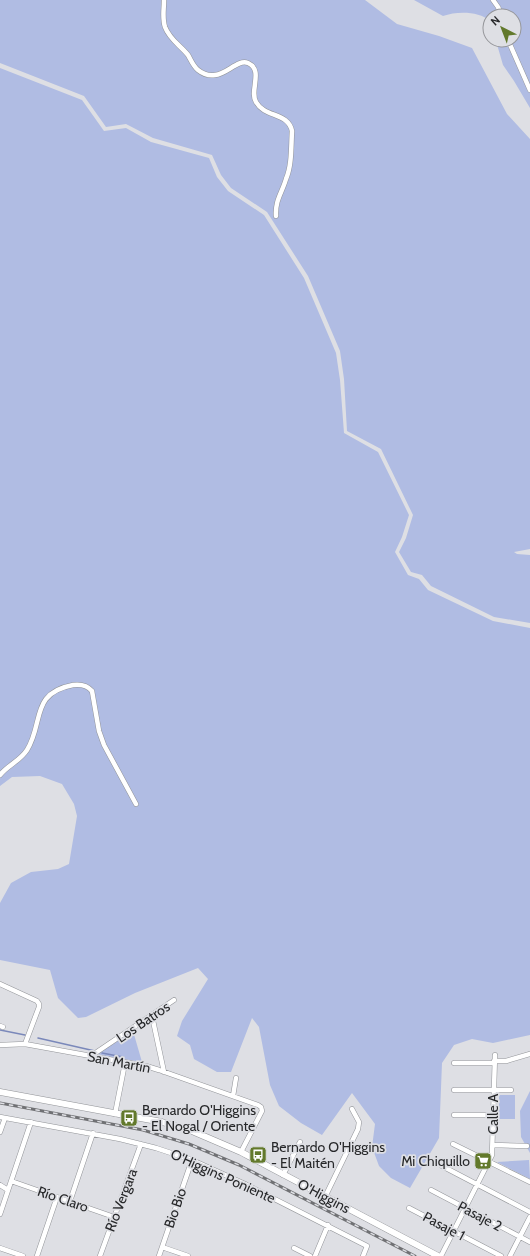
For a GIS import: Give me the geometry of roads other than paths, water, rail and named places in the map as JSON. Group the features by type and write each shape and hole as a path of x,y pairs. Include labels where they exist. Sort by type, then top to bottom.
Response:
{"street":[{"path":"164,0 163,18 171,39 188,56 196,69 206,74 214,75 228,71 240,63 245,62 251,65 255,72 256,82 254,94 256,104 270,113 284,118 290,125 292,132 289,170 277,200 276,216"},
{"path":"512,48 530,90"},
{"path":"0,775 23,755 28,748 33,738 39,711 46,699 58,690 69,686 81,685 89,688 92,692 99,730 104,745 136,804"},
{"path":"0,984 37,1001 39,1004 25,1044"},
{"name":"Los Batros","path":"91,1056 174,1000"},
{"path":"152,1016 164,1072"},
{"name":"San Martín","path":"0,1046 25,1044 125,1063 164,1072 258,1105 262,1109 261,1113 241,1152"},
{"path":"454,1063 494,1062 530,1054"},
{"name":"Calle A","path":"441,1256 490,1162 493,1153 495,1055"},
{"path":"115,1114 125,1063"},
{"path":"234,1096 236,1078"},
{"path":"454,1090 511,1090"},
{"name":"O'Higgins","path":"0,1092 173,1125 215,1140 241,1152 438,1256"},
{"path":"325,1197 358,1129 359,1122 352,1109"},
{"path":"454,1115 493,1115"},
{"path":"0,1132 2,1117"},
{"name":"O'Higgins Poniente","path":"2,1117 93,1133 141,1144 192,1160 245,1184 367,1246 363,1256"},
{"path":"0,1214 31,1122"},
{"path":"70,1201 93,1133"},
{"path":"283,1175 300,1142"},
{"name":"Río Vergara","path":"100,1256 141,1144"},
{"path":"454,1144 530,1182"},
{"path":"493,1145 526,1146"},
{"name":"Bio Bio","path":"159,1256 192,1160"},
{"path":"442,1166 530,1212"},
{"name":"Río Claro","path":"11,1181 114,1217"},
{"path":"0,1185 8,1190"},
{"name":"Pasaje 2","path":"431,1190 530,1242"},
{"path":"37,1256 57,1197"},
{"name":"Pasaje 1","path":"409,1208 501,1256"},
{"path":"510,1256 530,1217"},
{"path":"315,1256 328,1225"},
{"path":"162,1247 188,1256"},
{"path":"0,1248 23,1256"},
{"path":"294,1248 310,1256"}],"waterway":[{"path":"0,1030 25,1035"},
{"path":"38,1038 95,1051"},
{"path":"102,1053 123,1057"}],"railway":[{"path":"0,1103 143,1130 189,1144 239,1165 415,1256"}],"place":[{"name":"Bernardo O'Higgins - El Nogal / Oriente","path":"129,1118"},
{"name":"Bernardo O'Higgins - El Maitén","path":"258,1155"},
{"name":"Mi Chiquillo","path":"483,1161"}]}
